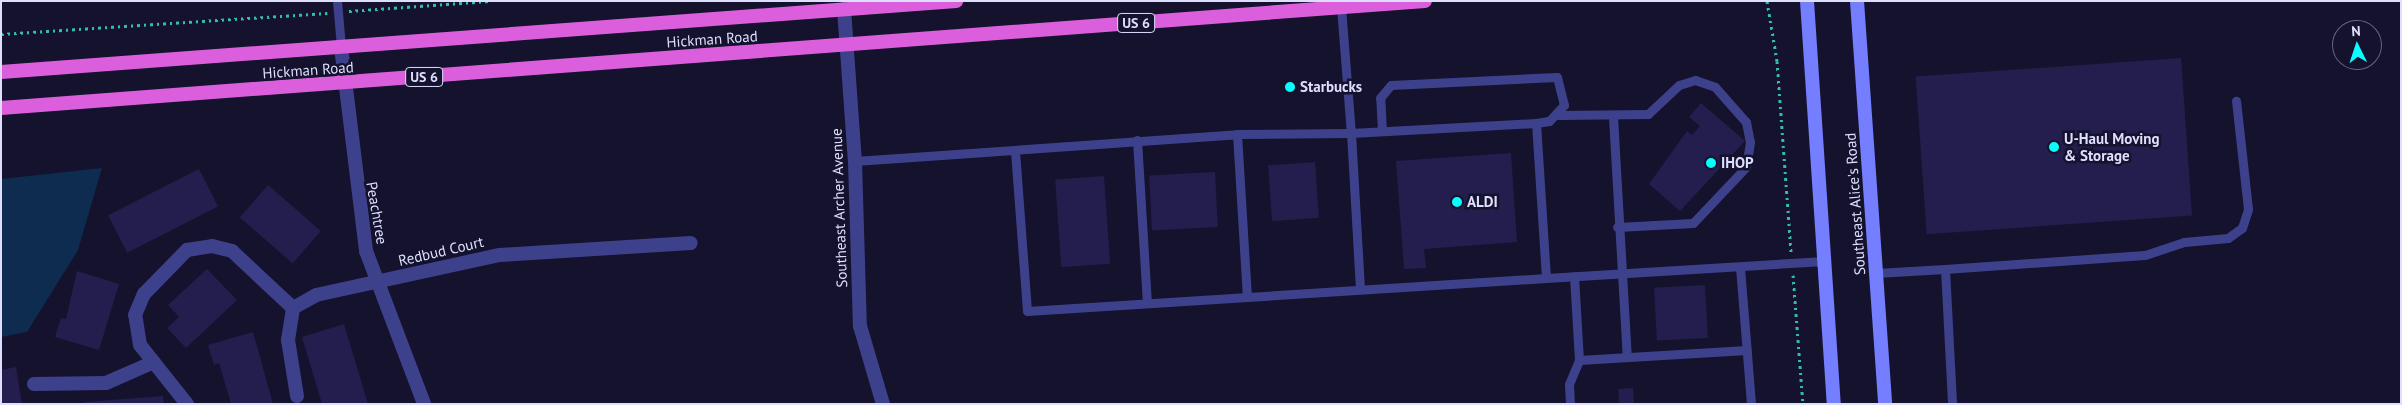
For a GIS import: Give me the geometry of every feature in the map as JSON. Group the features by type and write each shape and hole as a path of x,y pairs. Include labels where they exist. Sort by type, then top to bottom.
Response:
{"highway":[{"name":"Hickman Road","path":"1,72 844,5 956,1"},
{"name":"Hickman Road","path":"1,108 1425,1"}],"main road":[{"path":"1806,1 1834,404"},
{"name":"Southeast Alice's Road","path":"1857,1 1885,404"}],"street":[{"name":"Southeast Archer Avenue","path":"844,5 855,161 860,326 883,404"},
{"name":"Peachtree","path":"341,46 357,202 376,284 424,404"},
{"name":"Redbud Court","path":"293,308 316,296 500,255 690,243"},
{"path":"187,404 140,345 135,315 144,294 188,250 212,246 232,251 293,308 288,340 297,396"},
{"path":"34,384 106,384 154,362"}],"lane":[{"path":"337,1 341,46"},
{"path":"1341,7 1351,132 1360,288"},
{"path":"1382,132 1383,89 1402,83 1546,74 1562,85 1564,106 1559,115"},
{"path":"855,161 1237,134 1382,132 1536,123 1559,115 1613,117 1648,114 1679,85 1695,80 1714,87 1746,122 1750,142 1746,167 1694,223 1617,227"},
{"path":"1876,273 2145,255 2184,242 2228,238 2242,228 2248,208 2236,101"},
{"path":"1613,117 1617,227 1627,357"},
{"path":"1536,123 1546,278"},
{"path":"1237,134 1247,296"},
{"path":"1137,140 1147,303"},
{"path":"1015,151 1027,311 1360,288 1824,261"},
{"path":"1740,267 1751,404"},
{"path":"1945,269 1952,404"},
{"path":"1570,404 1569,384 1579,360 1574,276"},
{"path":"1579,360 1747,350"}],"path":[{"path":"1,34 490,1"},
{"path":"1768,1 1777,61 1803,404"}],"water":[{"path":"102,168 78,250 27,332 1,337 1,179"}],"building":[{"name":"U-Haul Moving & Storage","path":"2181,58 2192,216 1927,234 1916,77"},
{"path":"1701,103 1745,141 1680,211 1649,184 1687,131 1692,135 1700,126 1689,117"},
{"name":"ALDI","path":"1511,153 1517,242 1424,249 1426,268 1404,269 1396,161"},
{"path":"1315,162 1319,218 1272,221 1268,165"},
{"path":"199,169 218,206 127,253 108,215"},
{"path":"1215,172 1218,227 1152,230 1149,175"},
{"path":"1104,176 1110,264 1061,267 1055,179"},
{"path":"268,185 321,231 293,263 240,217"},
{"path":"207,269 237,300 186,348 167,328 179,317 168,305"},
{"path":"77,271 119,284 99,350 55,337 61,318 66,319"},
{"path":"1705,285 1708,338 1657,341 1654,288"},
{"path":"344,324 368,404 322,404 302,337"},
{"path":"253,332 273,404 231,404 219,363 214,365 208,345"},
{"path":"16,367 22,404 1,404 1,370"},
{"path":"1633,388 1634,404 1619,404 1618,389"},
{"path":"163,396 164,404 84,404 84,402"}],"place":[{"name":"Starbucks","path":"1290,87"},
{"name":"U-Haul Moving & Storage","path":"2054,147"},
{"name":"IHOP","path":"1711,163"},
{"name":"ALDI","path":"1457,202"}]}
